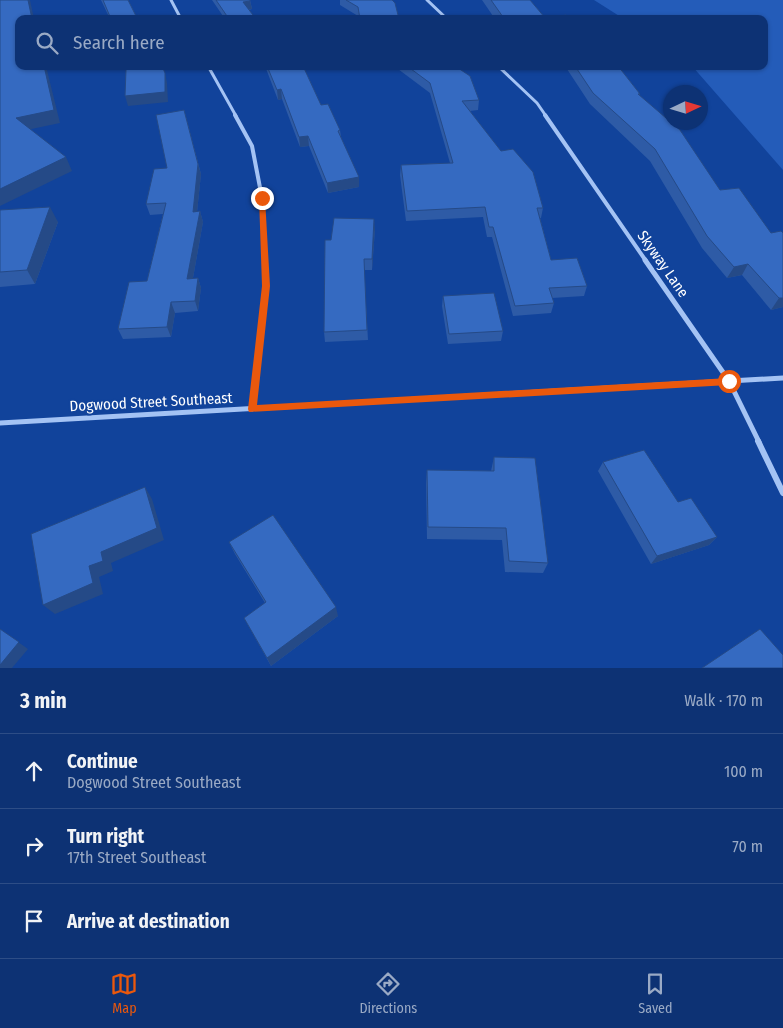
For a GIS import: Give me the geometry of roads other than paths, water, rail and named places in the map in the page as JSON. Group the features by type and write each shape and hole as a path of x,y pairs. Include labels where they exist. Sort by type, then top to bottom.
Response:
{"street":[{"path":"171,0 179,15"},
{"path":"427,0 443,15"},
{"path":"210,70 252,146 262,198 266,286 252,409"},
{"name":"Skyway Lane","path":"502,70 537,103 729,381 783,493"},
{"name":"Dogwood Street Southeast","path":"0,423 783,378"}]}
